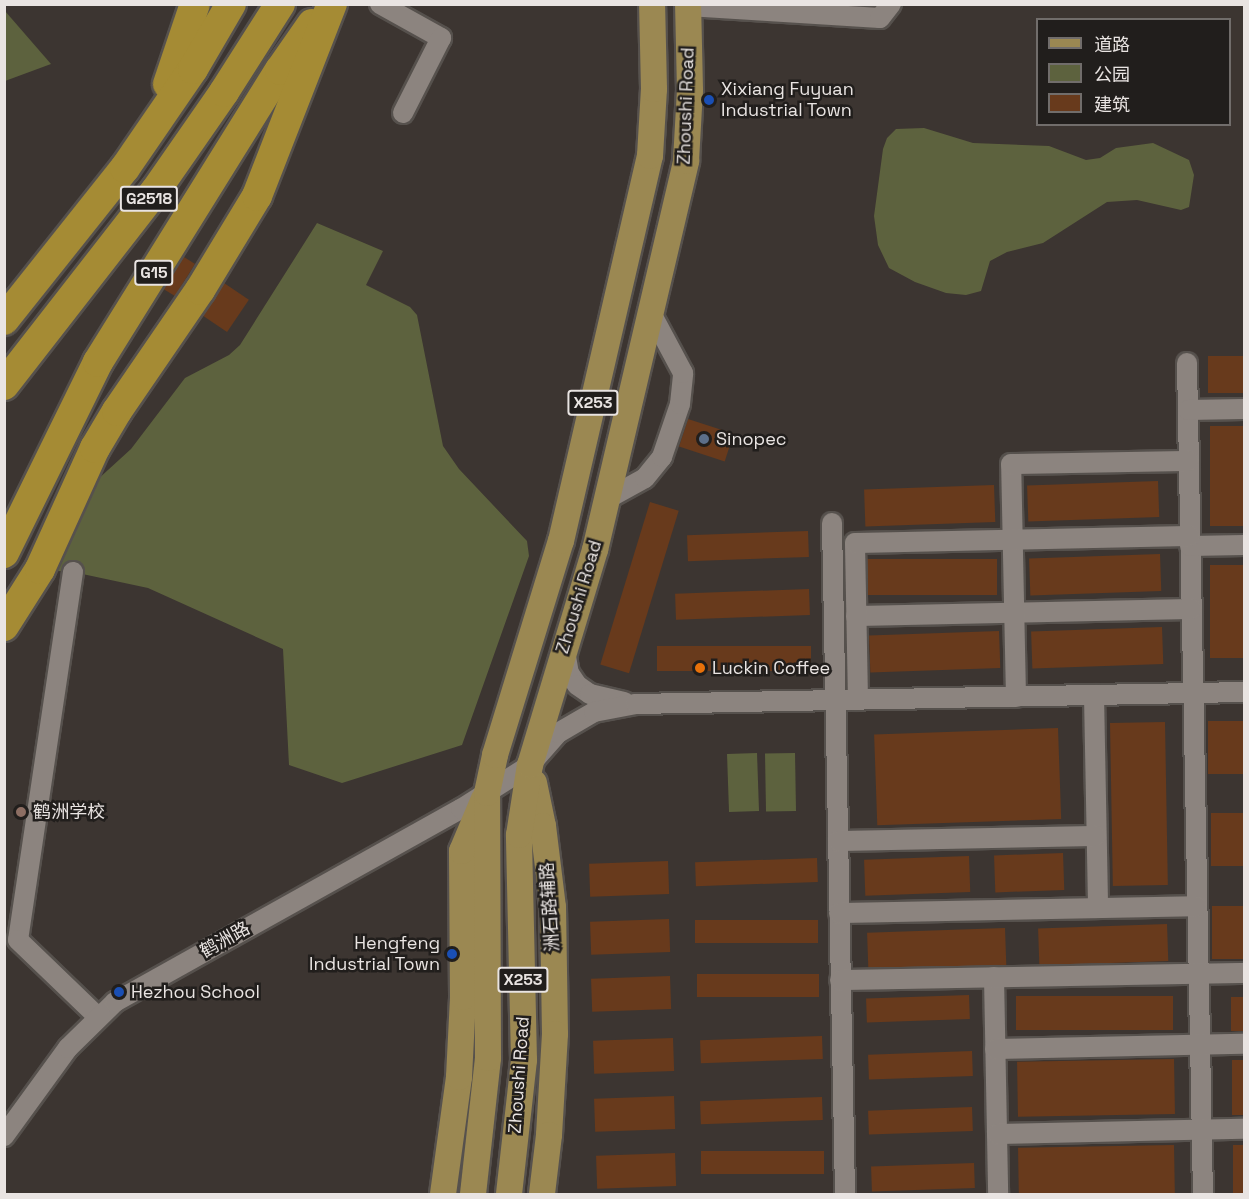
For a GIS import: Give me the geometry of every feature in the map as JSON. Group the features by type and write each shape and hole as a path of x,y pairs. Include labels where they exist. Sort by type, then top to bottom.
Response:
{"highway":[{"path":"4,309 144,131 165,90 195,4"},
{"path":"4,320 125,168 193,69 231,4"},
{"name":"G2518","path":"4,384 156,190 224,92 280,4"},
{"name":"G15","path":"4,553 98,362 280,70 325,4"},
{"path":"4,626 39,569 95,447 200,290 257,196 332,4"}],"main road":[{"name":"Zhoushi Road","path":"473,1194 488,1058 487,793 495,755 561,541 651,156 654,89 652,4"},
{"name":"Zhoushi Road","path":"509,1194 524,1060 519,835 530,765 565,643 595,550 686,161 690,90 688,5"},
{"name":"洲石路辅路","path":"530,765 543,826 553,907 555,1034 542,1194"},
{"path":"444,1194 459,1077 463,946 462,851 474,818 487,793"},
{"path":"463,946 488,1058"}],"street":[{"path":"380,4 441,38 403,113"},
{"path":"688,5 885,11"},
{"path":"607,499 645,478 662,457 680,404 682,373 651,313"},
{"path":"1187,363 1203,1194"},
{"path":"1188,410 1245,409"},
{"path":"1016,697 1011,464 1189,461"},
{"path":"832,523 845,1194"},
{"path":"858,700 855,543 1013,540 1190,541 1245,545"},
{"path":"73,572 18,940 99,1018"},
{"path":"856,616 1192,609"},
{"path":"565,643 564,658 568,673 577,685 590,694 636,704 1245,692"},
{"path":"1094,695 1098,908"},
{"name":"鹤洲路","path":"8,1122 68,1048 115,1002 434,826 530,765 542,748 575,721 615,706 636,704"},
{"path":"838,841 1096,836"},
{"path":"839,913 1197,906"},
{"path":"840,980 1245,972"},
{"path":"994,977 998,1194"},
{"path":"995,1049 1245,1044"},
{"path":"997,1134 1245,1129"}],"green space":[{"path":"5,11 51,64 5,81"},
{"path":"924,128 973,143 1049,146 1086,160 1100,158 1116,148 1153,143 1189,160 1194,175 1189,207 1181,210 1137,200 1107,202 1043,243 1007,252 990,261 981,291 966,295 946,293 915,282 889,268 878,245 874,216 883,149 887,138 896,129"},
{"path":"317,223 383,251 366,285 410,307 417,315 443,446 459,469 527,541 529,556 462,745 342,783 289,765 283,649 148,588 73,572 58,571 63,548 97,480 131,449 185,378 229,355 240,345"},
{"path":"757,753 759,811 729,812 727,754"},
{"path":"795,753 796,811 766,812 765,754"}],"building":[{"path":"184,257 195,264 175,296 164,289"},
{"path":"224,283 249,300 227,332 202,315"},
{"path":"1208,356 1244,356 1244,393 1208,393"},
{"name":"Sinopec","path":"688,419 734,434 725,461 679,447"},
{"path":"1210,426 1244,426 1244,526 1210,526"},
{"path":"1158,481 1159,517 1028,522 1027,486"},
{"path":"994,485 995,522 865,527 864,490"},
{"path":"650,502 679,511 629,673 600,665"},
{"path":"808,531 809,557 688,561 687,535"},
{"path":"1160,554 1161,591 1030,596 1029,559"},
{"path":"867,559 997,559 997,595 867,595"},
{"path":"1210,565 1244,565 1244,658 1210,658"},
{"path":"809,589 810,615 676,620 675,594"},
{"path":"1162,627 1163,664 1032,669 1031,632"},
{"path":"999,631 1000,668 870,673 869,636"},
{"path":"657,646 811,646 811,671 657,671"},
{"path":"1208,721 1244,721 1244,774 1208,774"},
{"path":"1165,722 1168,885 1113,886 1110,723"},
{"path":"1058,728 1061,819 877,825 874,734"},
{"path":"1211,813 1244,813 1244,866 1211,866"},
{"path":"1063,853 1064,890 995,892 994,855"},
{"path":"969,856 970,892 865,896 864,860"},
{"path":"817,858 818,882 696,886 695,862"},
{"path":"668,861 669,894 590,897 589,864"},
{"path":"1212,906 1244,906 1244,959 1212,959"},
{"path":"669,919 670,952 591,955 590,922"},
{"path":"695,920 818,920 818,943 695,943"},
{"path":"1167,924 1168,961 1039,965 1038,929"},
{"path":"1005,928 1006,965 868,970 867,933"},
{"path":"697,974 819,974 819,997 697,997"},
{"path":"670,976 671,1009 592,1012 591,979"},
{"path":"969,995 970,1019 867,1023 866,999"},
{"path":"1016,996 1173,996 1173,1030 1016,1030"},
{"path":"1231,997 1244,997 1244,1031 1231,1031"},
{"path":"822,1036 823,1059 701,1063 700,1040"},
{"path":"673,1038 674,1071 594,1074 593,1041"},
{"path":"972,1051 973,1076 869,1080 868,1055"},
{"path":"1174,1059 1175,1114 1018,1117 1017,1062"},
{"path":"1232,1060 1244,1060 1244,1115 1232,1115"},
{"path":"674,1096 675,1129 595,1132 594,1099"},
{"path":"822,1097 823,1120 701,1124 700,1101"},
{"path":"972,1107 973,1131 869,1135 868,1111"},
{"path":"1174,1145 1175,1194 1019,1194 1018,1148"},
{"path":"1233,1145 1244,1145 1244,1194 1233,1194"},
{"path":"701,1151 824,1151 824,1174 701,1174"},
{"path":"675,1153 676,1186 597,1189 596,1156"},
{"path":"974,1163 975,1188 872,1192 871,1167"}],"place":[{"name":"Xixiang Fuyuan Industrial Town","path":"709,100"},
{"name":"Sinopec","path":"704,439"},
{"name":"Luckin Coffee","path":"700,668"},
{"name":"鹤洲学校","path":"21,812"},
{"name":"Hengfeng Industrial Town","path":"452,954"},
{"name":"Hezhou School","path":"119,992"}]}
